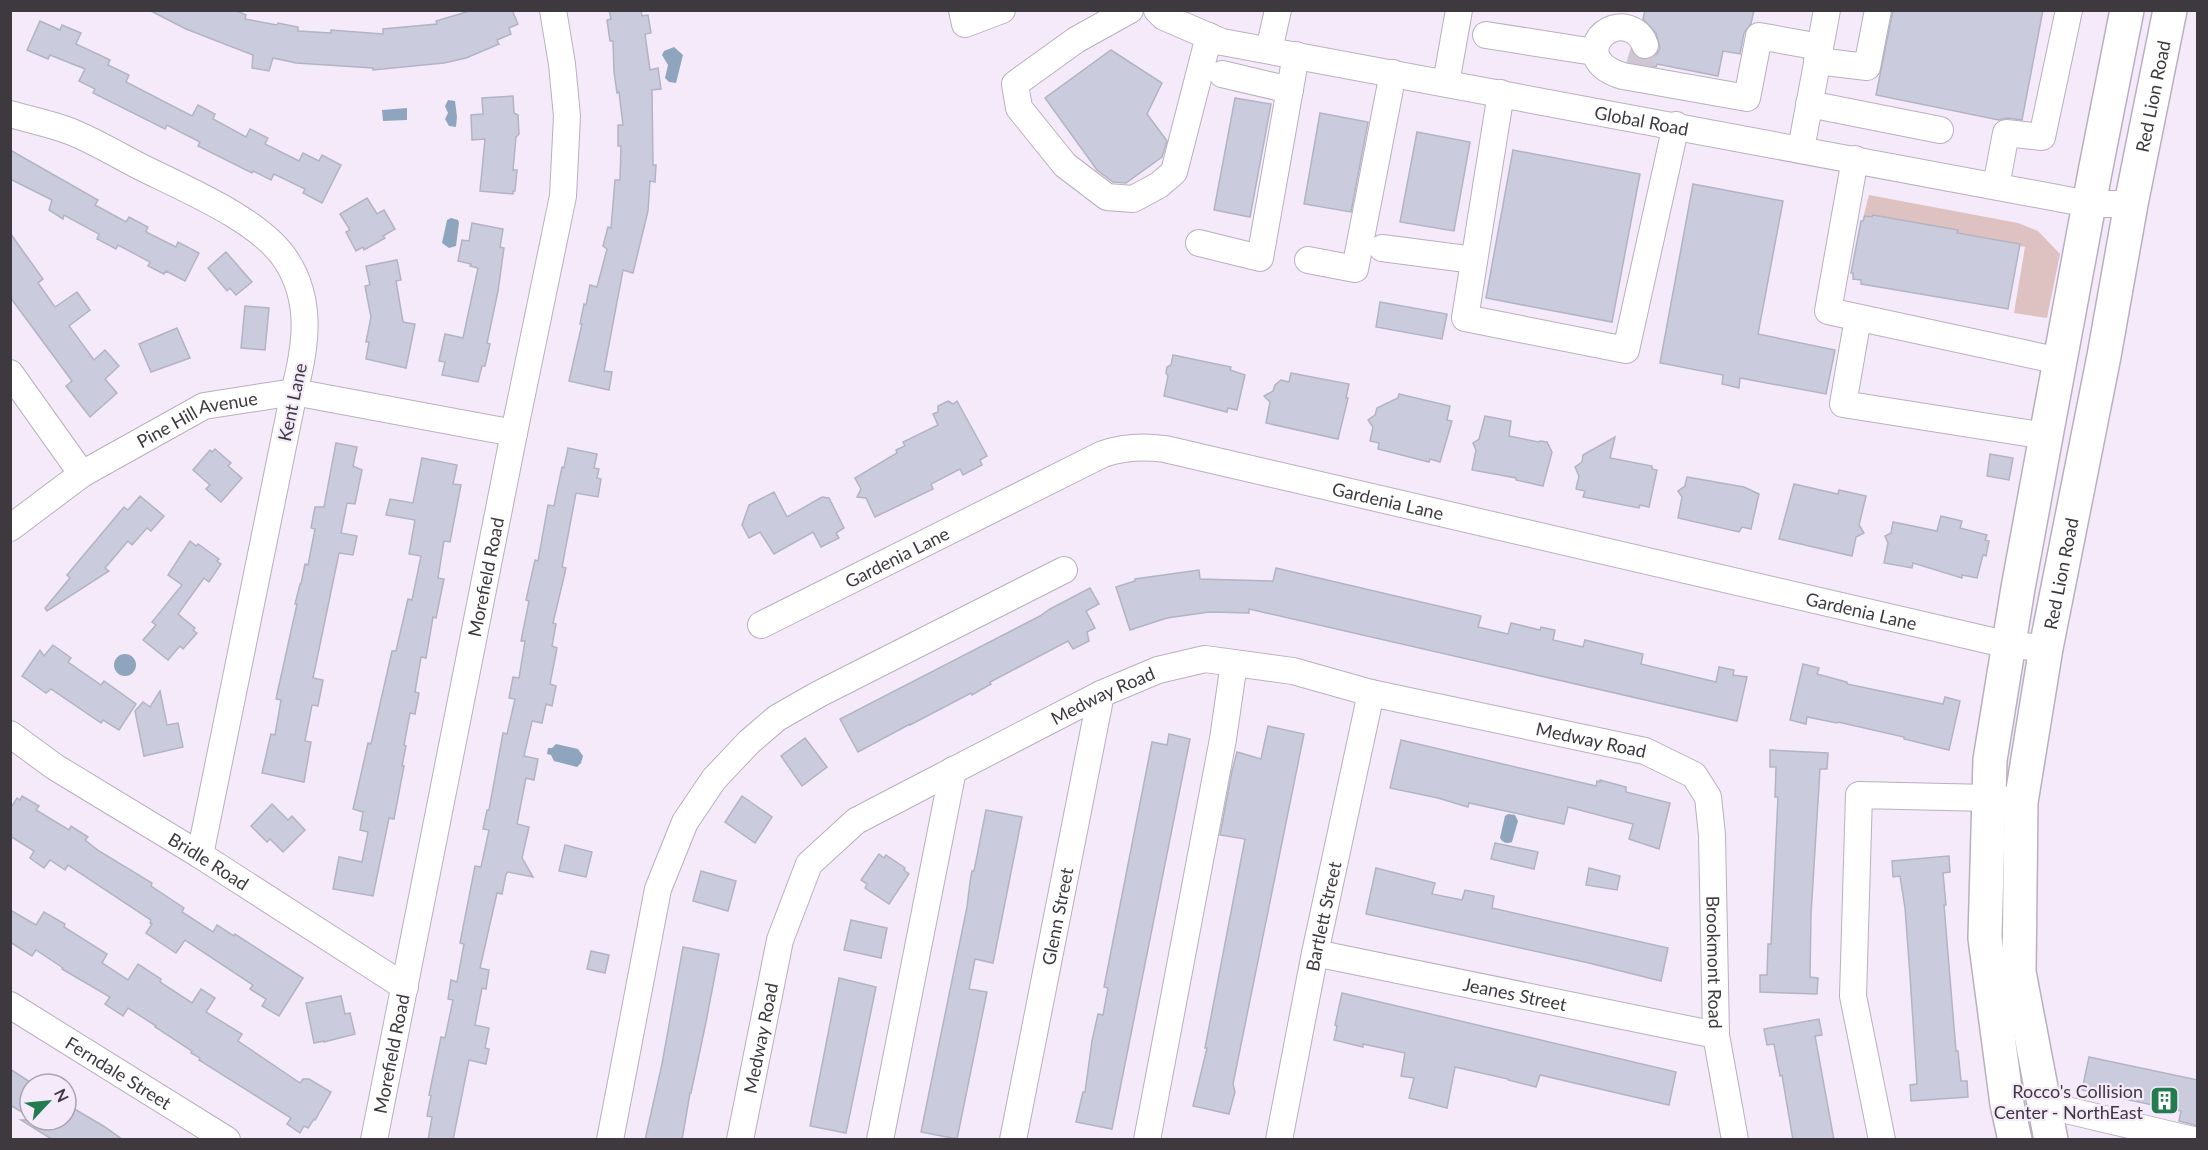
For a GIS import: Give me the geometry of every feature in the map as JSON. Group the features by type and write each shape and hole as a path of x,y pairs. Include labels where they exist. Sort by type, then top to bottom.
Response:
{"main road":[{"path":"2014,1140 2007,1104 1985,938 1990,760 2046,436 2127,10"},
{"name":"Red Lion Road","path":"2052,1140 2019,972 2021,802 2046,648 2170,10"}],"street":[{"name":"Morefield Road","path":"374,1140 563,196 567,116 562,64 553,10"},
{"path":"962,10 965,24 1002,10"},
{"path":"1130,10 1076,40 1015,84 1019,108 1065,165 1107,197 1133,199 1159,186 1174,171 1209,36"},
{"name":"Global Road","path":"1158,10 1164,17 1222,42 1801,148 2089,204 2131,204"},
{"path":"1269,50 1278,10"},
{"path":"1446,83 1459,10"},
{"path":"1801,148 1827,10"},
{"path":"1636,62 1644,41 1636,32 1623,26 1610,29 1598,39 1594,52 1599,64 1607,71 1636,62 1748,98 1759,36 1867,67 1878,10"},
{"path":"1996,186 2006,134 2042,137 2069,10"},
{"path":"1486,35 1594,52"},
{"path":"1199,243 1260,258 1296,55"},
{"path":"1308,260 1355,269 1393,73"},
{"path":"1222,74 1290,90"},
{"path":"1501,93 1466,318 1626,350 1676,125"},
{"path":"1809,104 1940,130"},
{"name":"Kent Lane","path":"10,114 72,132 231,212 261,233 286,259 299,288 306,320 302,361 200,855"},
{"path":"1855,159 1828,311 2060,361"},
{"path":"1382,248 1474,260"},
{"path":"1858,318 1843,404 2046,436"},
{"path":"10,373 82,474"},
{"name":"Pine Hill Avenue","path":"10,528 82,474 204,406 294,392 514,433"},
{"name":"Gardenia Lane","path":"761,625 1103,454 1116,450 1151,447 2009,645 2046,648"},
{"path":"610,1140 658,889 685,822 714,779 749,742 777,718 819,694 1064,570"},
{"name":"Medway Road","path":"740,1140 780,940 808,864 856,821 1101,694 1158,670 1205,659 1293,671 1371,693 1646,751 1694,776 1700,786"},
{"path":"1147,1140 1221,750 1234,663"},
{"name":"Bartlett Street","path":"1279,1140 1315,953 1371,693"},
{"name":"Glenn Street","path":"1013,1140 1101,694"},
{"name":"Bridle Road","path":"10,734 55,767 200,855 405,987"},
{"path":"880,1140 953,770"},
{"name":"Brookmont Road","path":"1700,786 1708,797 1712,835 1716,1035 1735,1140"},
{"path":"1882,1140 1853,996 1859,795 1989,798 2021,802"},
{"name":"Jeanes Street","path":"1315,953 1716,1035"},
{"name":"Ferndale Street","path":"10,1005 227,1140"},
{"path":"2045,1105 2193,1140"}],"shaded area":[{"path":"1869,195 2018,223 2038,231 2060,254 2047,318 2014,313 2025,247 1863,218"}],"water":[{"path":"674,47 683,55 676,83 669,82 665,78 668,65 662,55 664,51"},
{"path":"448,100 455,101 456,127 449,126 445,119 448,113 445,106"},
{"path":"407,108 407,120 383,121 382,110"},
{"path":"451,218 458,220 459,223 456,246 449,248 442,243 447,220"},
{"path":"125,654 133,657 136,665 133,673 125,676 117,673 114,665 117,657"},
{"path":"556,744 578,749 583,756 581,763 577,767 554,761 551,755 547,754 548,748"},
{"path":"1515,815 1518,821 1512,842 1507,843 1500,838 1505,816"}],"building":[{"path":"149,10 235,10 246,15 245,19 298,27 298,31 331,33 331,30 383,34 383,29 437,24 436,21 473,10 512,10 518,24 509,28 511,34 497,40 499,44 466,58 444,63 373,70 373,68 296,63 273,58 269,71 252,68 253,55 186,29"},
{"path":"609,10 641,10 642,16 648,15 651,33 645,34 650,70 658,68 661,89 652,90 655,182 650,181 648,211 633,273 623,270 604,371 612,372 609,390 569,381 582,324 580,324 584,304 586,305 590,285 597,287 607,249 603,246 608,227 611,228 615,180 620,180 621,146 618,146 618,125 623,125 614,72 613,41 610,41 607,20 611,19"},
{"path":"1645,10 1754,10 1751,24 1744,33 1740,54 1723,51 1718,76 1657,64 1656,67 1635,63 1636,57 1643,60 1651,59 1660,48 1656,33 1643,19"},
{"path":"1893,10 2043,10 2022,120 2007,118 1999,120 1876,95"},
{"path":"40,21 60,30 62,25 81,33 76,44 110,60 108,65 129,75 126,82 192,116 198,105 215,114 213,119 246,137 250,129 268,138 265,144 299,161 303,153 319,161 322,155 341,165 322,203 303,193 305,189 274,174 271,180 253,171 252,173 198,146 200,142 167,125 165,129 93,93 95,89 79,81 85,69 50,55 48,59 27,50"},
{"path":"1111,50 1162,83 1147,114 1167,141 1162,157 1126,183 1113,182 1097,170 1045,98"},
{"path":"513,96 514,113 518,115 519,134 516,137 513,170 517,170 515,191 513,194 480,191 485,139 472,140 471,115 483,114 482,98"},
{"path":"1235,98 1271,104 1250,217 1214,210"},
{"path":"1320,113 1368,122 1351,212 1304,204"},
{"path":"1417,132 1470,142 1454,231 1400,222"},
{"path":"10,150 98,200 95,205 126,222 129,217 148,227 146,231 148,233 176,247 178,242 199,253 185,281 166,271 164,274 148,266 150,262 118,245 116,249 97,239 99,234 64,215 63,219 49,210 52,200 10,179"},
{"path":"1513,150 1640,174 1612,322 1486,298"},
{"path":"1693,184 1783,201 1758,334 1835,350 1826,394 1740,378 1739,388 1722,384 1723,375 1660,363"},
{"path":"367,198 377,214 384,210 395,229 383,236 385,238 364,250 363,247 356,251 346,232 350,230 340,214"},
{"path":"1873,215 2020,244 2008,309 1861,284 1861,280 1853,279 1853,273 1851,273 1861,221 1865,216 1872,217"},
{"path":"472,223 503,229 500,247 504,248 487,343 490,344 485,366 482,366 478,382 442,375 445,362 439,361 445,334 463,338 478,268 458,261 462,240 469,241"},
{"path":"10,233 43,279 38,283 55,307 77,292 90,310 69,326 94,360 105,350 119,366 105,379 117,393 90,417 66,386 72,381 10,297"},
{"path":"226,252 252,282 236,295 230,288 227,291 208,268"},
{"path":"397,260 401,280 396,281 403,322 415,324 406,368 366,359 369,342 366,342 371,317 365,286 370,285 366,266"},
{"path":"1380,302 1447,314 1442,339 1376,327"},
{"path":"245,306 269,308 265,350 241,348"},
{"path":"177,328 190,358 151,372 139,344"},
{"path":"1173,355 1231,367 1230,370 1245,375 1237,410 1228,408 1227,412 1164,396 1168,376 1167,367 1171,365"},
{"path":"1291,373 1349,384 1338,439 1266,423 1270,402 1264,396 1273,391 1275,385 1281,380 1289,382"},
{"path":"1399,394 1450,406 1447,420 1452,421 1440,462 1430,459 1429,462 1378,449 1379,443 1370,441 1373,427 1368,420 1375,415 1377,408 1398,398"},
{"path":"948,401 953,404 957,401 987,456 980,460 982,465 963,475 960,469 931,484 933,489 875,517 866,498 857,497 861,489 855,478 897,453 896,450 905,446 903,442 938,425 933,414 938,412 938,406"},
{"path":"1485,416 1511,421 1509,436 1547,442 1552,452 1543,486 1516,480 1516,478 1472,470 1476,450 1473,443 1479,439"},
{"path":"1615,437 1610,458 1652,466 1652,469 1657,470 1649,507 1640,505 1639,508 1583,497 1585,491 1576,489 1579,476 1575,467 1582,462 1583,455"},
{"path":"336,443 357,447 353,466 362,470 355,504 347,503 341,533 357,536 353,555 339,553 313,678 323,680 318,706 312,705 305,741 311,742 304,782 262,773 271,734 275,735 281,700 276,699 297,604 295,604 305,564 308,565 315,529 311,528 315,507 324,507"},
{"path":"568,448 597,454 594,468 599,469 597,478 601,479 598,497 576,493 562,567 566,568 553,623 556,624 552,646 557,648 550,684 556,686 552,706 546,704 542,723 532,721 524,756 538,759 534,780 526,778 517,824 529,827 522,858 533,877 508,872 502,894 497,893 480,968 489,970 486,989 482,988 475,1025 489,1028 485,1048 489,1049 486,1064 469,1060 453,1140 428,1140 432,1117 427,1116 431,1096 429,1095 441,1037 445,1038 453,1000 448,999 451,980 457,982 464,944 460,943 475,866 481,867 489,830 483,829 487,810 489,810 503,733 507,734 515,699 509,698 513,677 519,678 525,641 521,641 529,601 526,600 535,560 538,561 548,505 554,506"},
{"path":"215,449 231,463 228,466 242,478 221,502 206,489 210,485 193,470 210,450 212,452"},
{"path":"1990,454 2013,458 2009,480 1987,476"},
{"path":"422,458 457,465 453,484 461,485 450,542 444,541 438,578 444,579 436,618 433,617 426,658 421,657 415,692 419,693 415,714 410,713 404,745 406,746 402,766 404,766 394,819 389,818 373,896 333,889 339,857 362,862 368,832 360,830 363,812 353,809 368,743 371,744 392,651 396,651 408,599 412,600 421,556 409,554 415,520 386,515 390,499 413,503"},
{"path":"1687,477 1744,487 1759,494 1751,529 1742,527 1739,532 1678,518 1682,497 1678,491 1685,486"},
{"path":"1794,484 1838,494 1839,490 1866,496 1859,525 1864,533 1856,537 1852,556 1779,539"},
{"path":"774,492 787,517 822,497 829,498 844,528 836,533 839,538 821,547 813,532 774,554 760,532 749,538 742,525 749,505"},
{"path":"140,496 164,516 151,531 147,528 132,545 128,541 105,568 109,571 47,611 45,608 70,578 67,575 124,507 128,510"},
{"path":"1941,516 1962,521 1960,528 1987,535 1985,540 1989,541 1986,556 1983,555 1977,578 1962,575 1962,578 1913,563 1912,568 1884,563 1888,543 1885,536 1891,533 1893,522 1937,531"},
{"path":"190,541 219,559 217,561 221,564 209,582 204,578 178,614 195,628 193,630 197,633 183,649 180,646 168,660 143,640 156,625 152,622 182,585 168,575"},
{"path":"1276,568 1481,616 1478,627 1508,634 1511,623 1540,630 1541,627 1555,630 1553,640 1583,647 1585,640 1643,654 1641,664 1716,682 1719,667 1734,670 1733,675 1747,677 1737,721 1249,609 1249,613 1209,612 1167,618 1130,630 1116,587 1135,581 1135,579 1199,570 1200,579 1273,581"},
{"path":"1090,588 1099,604 1086,611 1095,628 1087,632 1089,641 1073,649 1068,641 990,682 991,684 972,695 971,693 858,752 840,719"},
{"path":"53,645 71,658 68,662 101,685 104,681 136,704 119,730 103,720 101,723 51,689 46,693 22,676 40,650 44,656"},
{"path":"1803,664 1819,668 1817,674 1847,682 1847,684 1943,704 1945,697 1960,701 1949,750 1838,722 1807,717 1806,724 1790,720"},
{"path":"160,691 167,725 178,723 183,747 144,756 135,711 143,702 150,707"},
{"path":"1268,726 1304,734 1233,1084 1235,1092 1229,1114 1193,1106 1207,1048 1205,1048 1245,839 1220,835 1237,752 1261,759"},
{"path":"1169,734 1190,739 1112,1129 1076,1122 1083,1092 1085,1092 1098,1014 1103,1015 1108,988 1104,987 1152,742 1167,745"},
{"path":"805,738 827,767 802,786 781,756"},
{"path":"1401,740 1596,786 1597,781 1600,782 1600,780 1626,787 1626,792 1670,803 1659,849 1629,839 1633,824 1568,807 1564,824 1469,803 1468,807 1390,788"},
{"path":"1770,750 1828,753 1827,769 1820,769 1811,914 1810,977 1818,978 1817,994 1760,992 1760,975 1767,975 1768,944 1771,944 1778,797 1775,797 1776,767 1770,767"},
{"path":"22,796 39,806 36,810 69,830 71,826 88,837 85,840 99,851 152,883 151,886 184,908 182,912 213,932 217,925 234,936 235,934 303,978 279,1016 262,1006 266,999 250,989 253,985 185,940 176,953 146,933 152,924 151,920 68,865 65,870 50,860 44,868 30,858 34,851 10,836 10,809 17,798 20,800"},
{"path":"742,796 772,817 755,843 725,822"},
{"path":"272,804 288,820 292,816 305,830 283,852 270,839 267,842 251,826"},
{"path":"986,810 1022,817 993,963 975,959 969,989 987,992 957,1139 921,1132"},
{"path":"1495,843 1538,852 1534,869 1491,859"},
{"path":"565,845 592,852 586,877 559,871"},
{"path":"879,854 884,858 886,855 905,868 904,870 909,874 889,904 865,888 867,884 861,880"},
{"path":"1949,856 1950,872 1943,873 1946,905 1944,905 1956,1051 1958,1051 1961,1081 1967,1081 1968,1097 1911,1101 1910,1085 1917,1084 1905,908 1900,876 1893,877 1892,861"},
{"path":"1376,868 1435,883 1432,894 1462,900 1465,890 1494,896 1492,908 1668,948 1661,981 1366,914"},
{"path":"1589,868 1620,876 1617,890 1586,885"},
{"path":"701,871 736,881 728,911 693,901"},
{"path":"10,910 36,925 44,912 65,924 64,927 107,954 102,963 128,980 138,964 192,1003 201,989 215,998 206,1012 242,1034 238,1041 300,1083 303,1079 309,1079 331,1092 315,1120 308,1128 304,1126 300,1133 287,1124 291,1118 199,1060 200,1058 191,1053 192,1051 156,1026 128,1008 123,1016 105,1004 110,997 62,969 36,950 32,956 10,942"},
{"path":"851,920 887,928 881,958 844,950"},
{"path":"683,947 719,954 706,1022 682,1140 645,1140 662,1064"},
{"path":"591,951 609,955 605,973 587,969"},
{"path":"839,978 876,987 846,1133 810,1126"},
{"path":"1342,993 1676,1072 1669,1105 1540,1075 1536,1087 1455,1067 1447,1108 1409,1098 1414,1078 1401,1076 1405,1053 1334,1040"},
{"path":"341,996 345,1014 350,1013 355,1034 314,1043 306,1003"},
{"path":"1819,1019 1822,1035 1815,1036 1834,1140 1793,1140 1782,1075 1780,1076 1774,1044 1767,1045 1764,1029"},
{"name":"Rocco's Collision Center - NorthEast","path":"2089,1057 2198,1080 2198,1126 2179,1121 2181,1111 2082,1090"},
{"path":"10,1069 18,1074 18,1110 10,1105"},
{"path":"78,1111 123,1140 53,1140 40,1132 78,1132"}],"tunnel":[{"path":"1639,66 1645,45"}],"place":[{"name":"Rocco's Collision Center - NorthEast","path":"2164,1101"}]}
